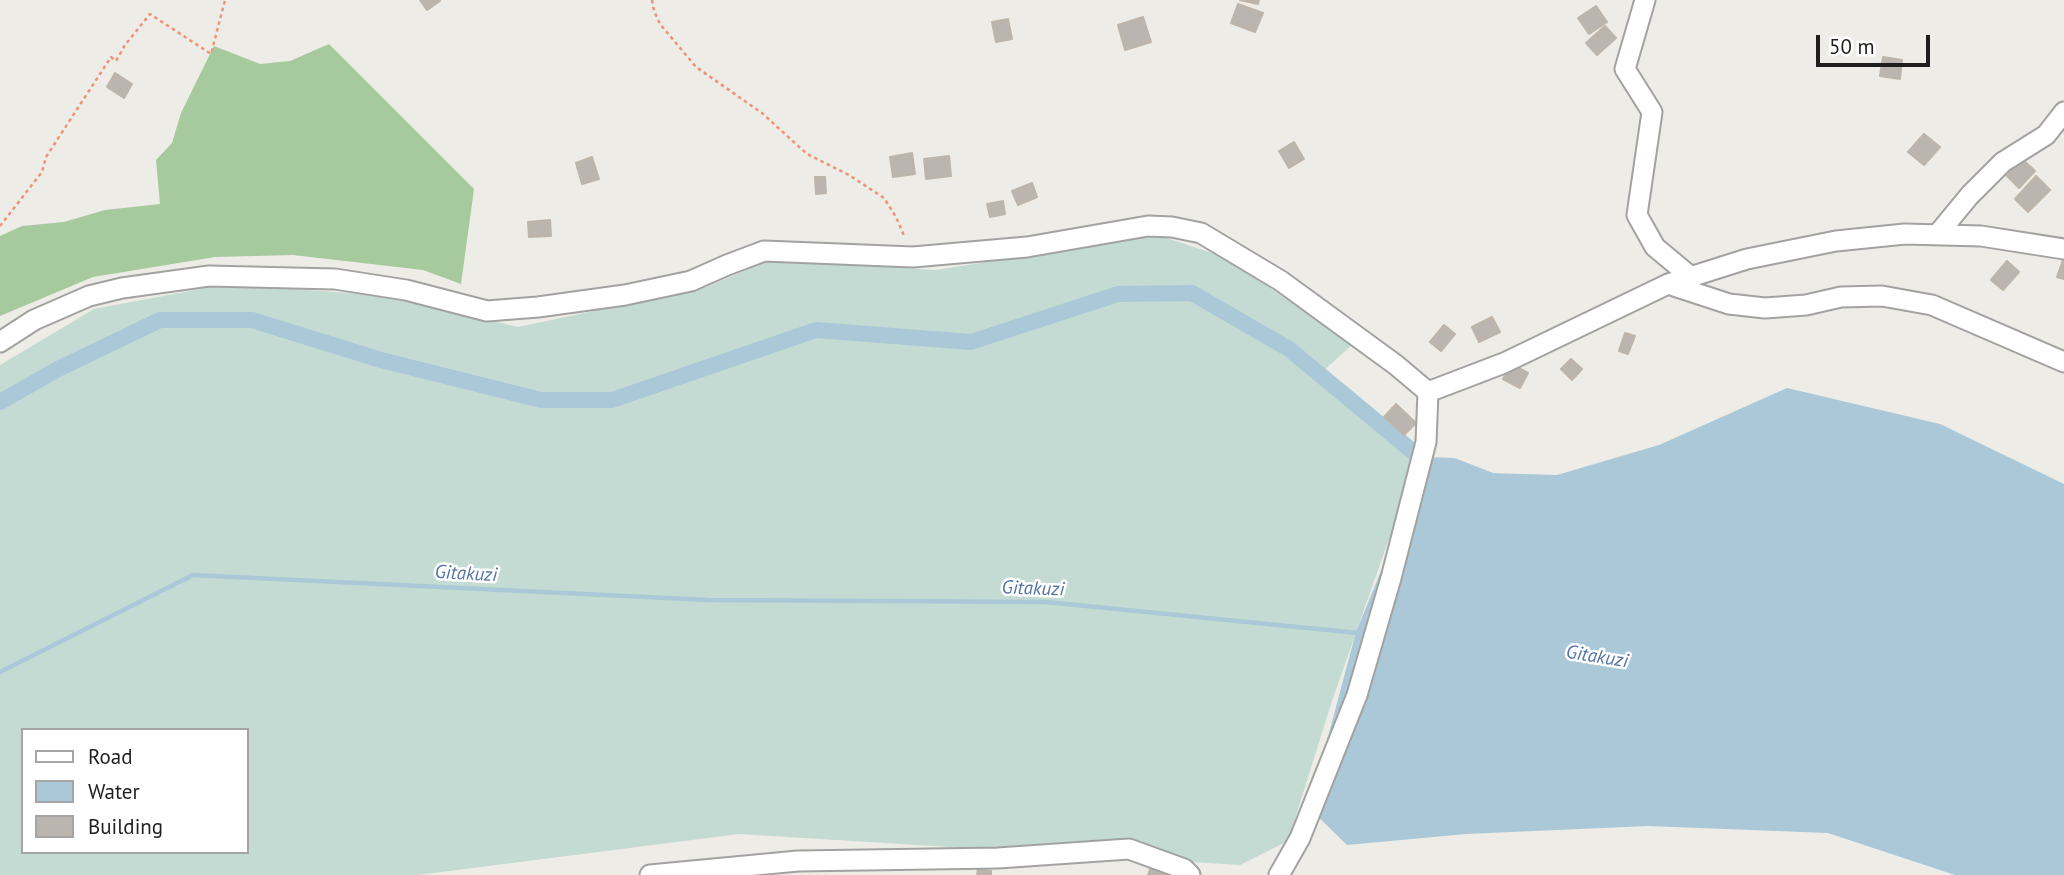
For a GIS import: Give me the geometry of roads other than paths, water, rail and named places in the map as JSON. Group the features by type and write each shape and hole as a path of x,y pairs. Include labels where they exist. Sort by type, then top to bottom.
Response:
{"street":[{"path":"1645,0 1625,69 1653,112 1637,215 1655,247 1690,276"},
{"path":"1937,235 1970,195 2003,162 2046,135 2064,112"},
{"path":"0,342 34,320 89,296 122,288 209,276 335,279 406,290 487,311 625,295 691,281 764,251 913,257 1027,247 1148,226 1202,233 1282,281 1396,365 1427,392"},
{"path":"1427,392 1504,363 1668,284 1747,259 1836,241 1905,234 1981,236 2064,249"},
{"path":"1668,284 1729,304 1765,308 1806,305 1841,297 1882,296 1932,305 2064,362"},
{"path":"1279,875 1300,838 1356,695 1369,654 1425,447 1427,392"},
{"path":"650,875 798,861 998,858 1129,849 1184,869 1190,875"}],"water":[{"path":"1787,388 1940,424 2064,484 2064,875 1955,875 1828,833 1648,826 1466,834 1347,845 1309,808 1356,632 1422,471 1557,475 1659,445"}],"waterway":[{"path":"0,402 58,369 160,320 252,320 381,360 541,400 612,400 816,330 971,342 1118,294 1192,293 1289,349 1429,465 1453,466 1489,480"},
{"name":"Gitakuzi","path":"0,672 193,575 708,600 1046,602 1358,633"}]}
